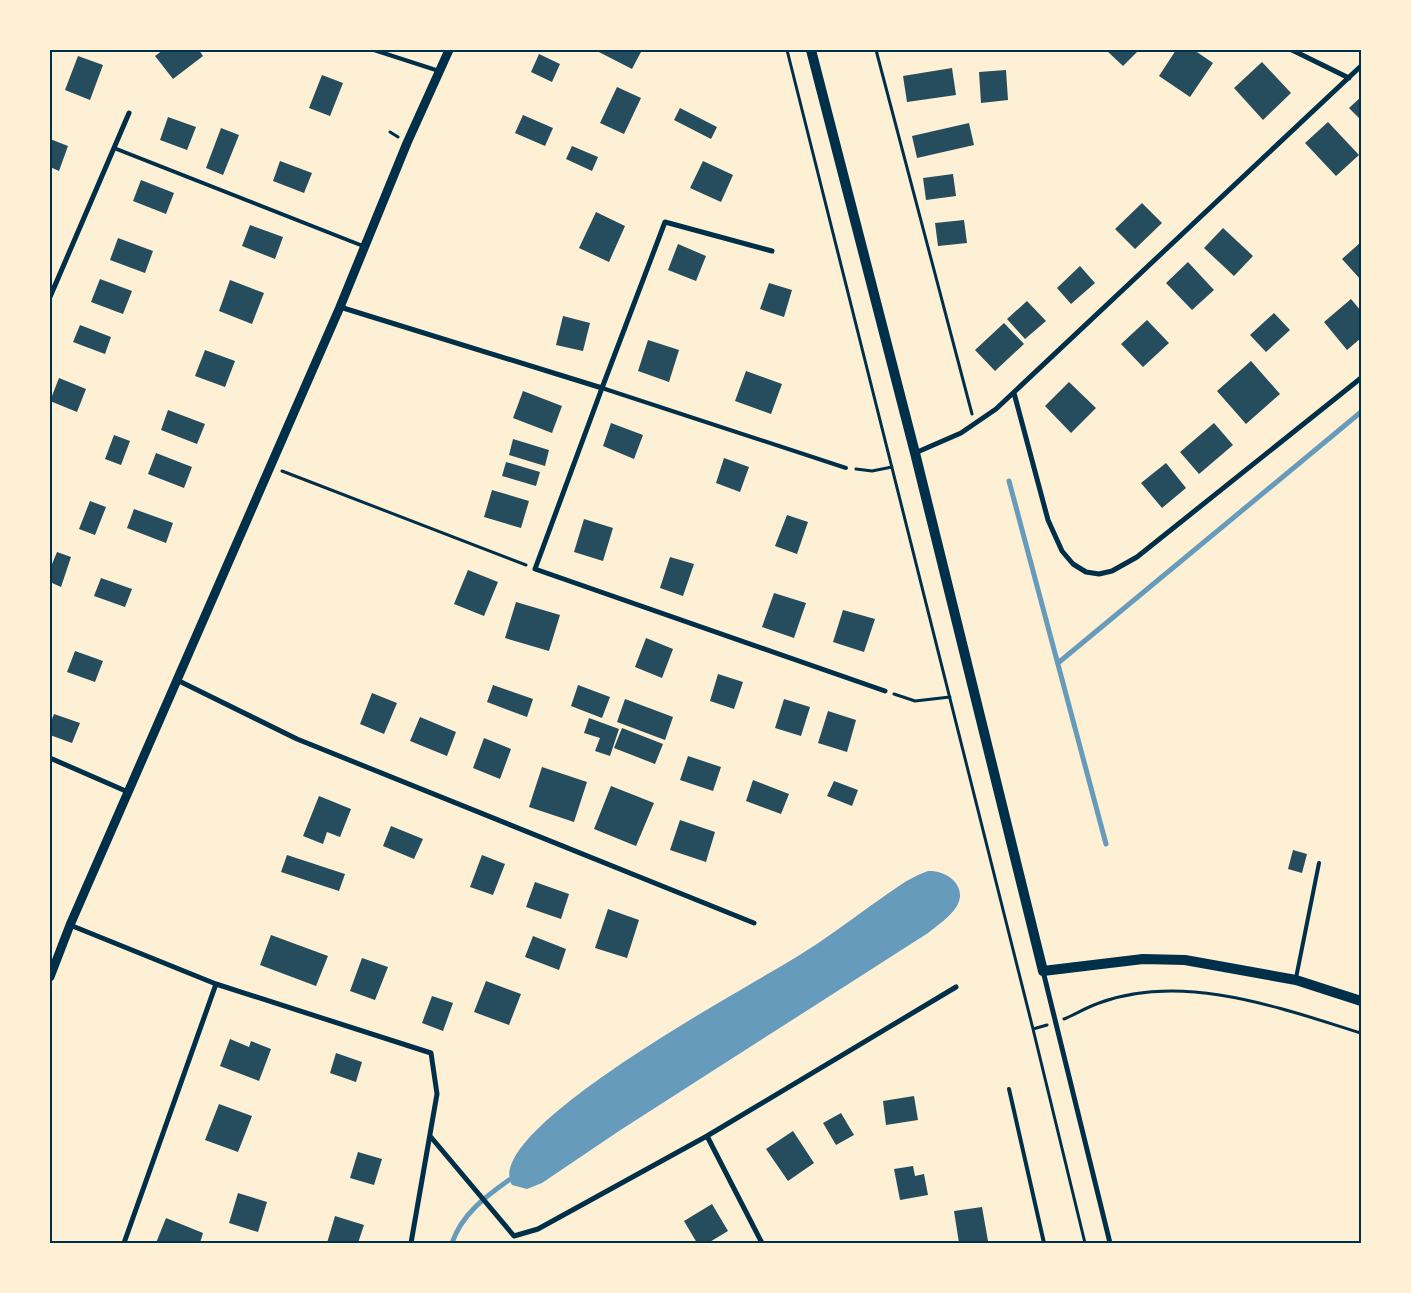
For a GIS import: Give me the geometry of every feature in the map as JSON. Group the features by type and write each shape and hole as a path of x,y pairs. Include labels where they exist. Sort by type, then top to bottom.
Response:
{"main road":[{"path":"811,50 915,453 1043,971 1143,959 1186,960 1296,980 1361,1001"}],"street":[{"path":"50,977 128,792 366,247 407,143 449,50"},
{"path":"1292,50 1349,78"},
{"path":"915,453 945,442 975,424 1014,393 1361,66"},
{"path":"50,298 128,113"},
{"path":"772,251 664,222 535,569 884,691"},
{"path":"340,307 602,388"},
{"path":"1014,393 1054,537 1073,564 1086,572 1099,574 1112,571 1137,557 1361,378"},
{"path":"177,680 297,739 754,923"},
{"path":"50,758 128,792"},
{"path":"70,926 216,984 431,1053 437,1094 411,1243"},
{"path":"1043,971 1110,1243"},
{"path":"124,1243 216,984"},
{"path":"430,1136 514,1236 538,1229 707,1136 956,987"},
{"path":"707,1136 762,1243"}],"lane":[{"path":"374,50 439,71"},
{"path":"114,148 366,247"},
{"path":"602,388 846,468"},
{"path":"1296,980 1319,863"},
{"path":"1009,1090 1044,1243"}],"path":[{"path":"787,50 1085,1243"},
{"path":"876,50 975,424"},
{"path":"270,466 535,569"},
{"path":"846,468 872,471 892,467"},
{"path":"884,691 915,701 950,697"},
{"path":"1057,1023 1100,1002 1141,994 1177,991 1260,1004 1361,1033"}],"water":[{"path":"928,871 935,871 948,876 958,886 960,892 957,906 944,921 619,1131 542,1183 527,1189 512,1185 513,1160 537,1130 577,1095 680,1026 808,950 913,877"}],"building":[{"path":"163,50 199,50 203,56 173,79 155,56"},
{"path":"595,50 642,50 632,69"},
{"path":"1106,50 1139,50 1123,66"},
{"path":"1176,50 1194,50 1213,63 1190,97 1159,76"},
{"path":"539,54 560,64 552,82 531,72"},
{"path":"78,56 103,65 90,100 65,90"},
{"path":"1262,62 1291,93 1263,120 1234,88"},
{"path":"952,68 956,95 907,102 903,76"},
{"path":"1006,70 1008,100 981,103 979,72"},
{"path":"322,75 343,83 330,116 309,108"},
{"path":"617,87 641,98 624,134 600,123"},
{"path":"1361,97 1361,120 1349,108"},
{"path":"680,108 717,127 711,139 674,120"},
{"path":"523,115 553,128 545,146 515,133"},
{"path":"168,117 196,127 187,150 160,140"},
{"path":"1328,122 1359,155 1336,176 1305,143"},
{"path":"969,123 974,145 917,158 912,136"},
{"path":"221,128 239,135 223,175 206,168"},
{"path":"50,139 68,146 59,171 50,167"},
{"path":"572,146 598,157 592,171 566,159"},
{"path":"280,161 312,173 304,193 273,181"},
{"path":"703,161 733,175 721,202 690,188"},
{"path":"953,174 956,196 926,200 923,178"},
{"path":"141,180 174,193 166,214 133,201"},
{"path":"1142,203 1162,223 1135,249 1115,229"},
{"path":"596,212 625,226 609,262 579,248"},
{"path":"964,220 967,243 938,246 935,223"},
{"path":"250,225 283,237 275,259 242,246"},
{"path":"1223,228 1253,256 1234,276 1204,248"},
{"path":"118,238 153,251 145,273 110,260"},
{"path":"1361,242 1361,280 1342,259"},
{"path":"678,244 706,256 696,281 668,270"},
{"path":"1188,262 1214,290 1192,310 1166,283"},
{"path":"1080,266 1095,283 1071,304 1057,288"},
{"path":"100,279 132,291 123,314 91,302"},
{"path":"230,280 264,293 252,324 219,311"},
{"path":"769,283 792,290 784,317 760,309"},
{"path":"1351,299 1361,311 1361,338 1347,350 1324,322"},
{"path":"1027,301 1046,321 1025,339 1007,319"},
{"path":"1274,313 1290,330 1266,352 1250,335"},
{"path":"563,316 590,323 583,351 556,345"},
{"path":"1147,320 1169,343 1143,367 1121,344"},
{"path":"1004,323 1024,344 995,371 975,350"},
{"path":"80,325 111,337 105,354 73,342"},
{"path":"648,340 679,350 669,382 638,371"},
{"path":"205,350 235,361 225,387 195,376"},
{"path":"1251,361 1280,394 1246,424 1217,391"},
{"path":"746,371 782,384 771,414 735,401"},
{"path":"59,378 86,389 77,412 50,401"},
{"path":"1069,382 1096,408 1071,433 1045,406"},
{"path":"523,391 562,406 552,433 513,418"},
{"path":"168,410 205,424 197,444 161,430"},
{"path":"611,423 643,435 634,459 603,446"},
{"path":"1214,423 1233,445 1199,474 1180,452"},
{"path":"114,435 130,441 121,465 105,459"},
{"path":"513,439 549,450 545,466 509,455"},
{"path":"156,453 192,467 184,488 148,474"},
{"path":"724,458 749,467 740,492 716,483"},
{"path":"506,462 540,472 536,486 502,476"},
{"path":"1166,463 1186,488 1162,508 1141,483"},
{"path":"492,490 529,501 521,528 484,517"},
{"path":"90,501 106,507 95,535 79,529"},
{"path":"134,509 173,523 166,543 127,528"},
{"path":"787,515 808,522 797,554 775,546"},
{"path":"584,519 613,528 603,561 574,552"},
{"path":"57,552 71,557 61,587 50,582 50,569"},
{"path":"670,557 694,564 683,596 660,588"},
{"path":"468,570 498,582 484,616 454,604"},
{"path":"101,578 132,589 125,607 94,596"},
{"path":"774,593 806,603 794,638 762,627"},
{"path":"516,602 560,615 549,651 505,638"},
{"path":"843,610 875,619 864,652 833,642"},
{"path":"646,638 673,649 662,678 635,667"},
{"path":"75,651 103,661 95,682 67,672"},
{"path":"718,674 743,682 734,709 710,701"},
{"path":"493,685 533,699 527,717 487,702"},
{"path":"578,685 610,697 602,718 571,706"},
{"path":"372,693 397,703 384,734 360,724"},
{"path":"625,699 673,717 665,740 617,722"},
{"path":"784,699 810,707 801,736 775,728"},
{"path":"828,711 856,720 847,752 818,743"},
{"path":"54,714 80,723 72,743 50,735 50,724"},
{"path":"420,717 456,732 447,756 410,741"},
{"path":"589,718 619,729 610,756 595,751 600,738 584,733"},
{"path":"622,728 663,744 655,764 614,748"},
{"path":"484,738 511,749 500,779 473,768"},
{"path":"688,756 721,767 713,791 680,780"},
{"path":"542,767 587,782 574,822 529,807"},
{"path":"753,780 789,794 781,814 746,801"},
{"path":"834,781 858,790 852,806 827,796"},
{"path":"611,786 654,803 636,846 594,829"},
{"path":"319,796 351,809 340,837 327,832 323,844 303,836"},
{"path":"680,820 715,832 706,862 670,850"},
{"path":"391,826 423,839 414,859 383,846"},
{"path":"1293,850 1307,854 1302,873 1288,869"},
{"path":"287,855 345,874 339,891 281,872"},
{"path":"482,855 505,864 493,895 470,887"},
{"path":"535,882 569,894 561,919 526,907"},
{"path":"608,909 639,920 627,958 595,948"},
{"path":"271,935 328,956 316,986 260,965"},
{"path":"533,936 566,949 559,970 525,957"},
{"path":"362,958 388,967 375,1000 350,991"},
{"path":"486,981 521,994 509,1025 474,1012"},
{"path":"432,996 453,1003 443,1031 422,1023"},
{"path":"230,1039 249,1047 251,1041 271,1049 259,1081 220,1066"},
{"path":"336,1053 362,1062 356,1082 330,1073"},
{"path":"914,1096 918,1120 886,1125 883,1101"},
{"path":"219,1104 252,1116 238,1152 205,1140"},
{"path":"841,1113 854,1135 836,1145 823,1123"},
{"path":"793,1131 814,1163 788,1181 766,1149"},
{"path":"358,1152 382,1159 374,1185 350,1178"},
{"path":"913,1166 915,1176 924,1174 928,1195 900,1200 894,1169"},
{"path":"238,1193 267,1202 258,1232 229,1223"},
{"path":"712,1204 728,1231 708,1243 697,1243 684,1221"},
{"path":"982,1207 988,1241 959,1243 954,1211"},
{"path":"335,1216 364,1225 358,1243 327,1243"},
{"path":"166,1218 203,1233 200,1243 156,1243"}],"waterway":[{"path":"1058,663 1361,412"},
{"path":"1009,481 1106,844"},
{"path":"452,1243 462,1223 475,1207 509,1180"}]}
